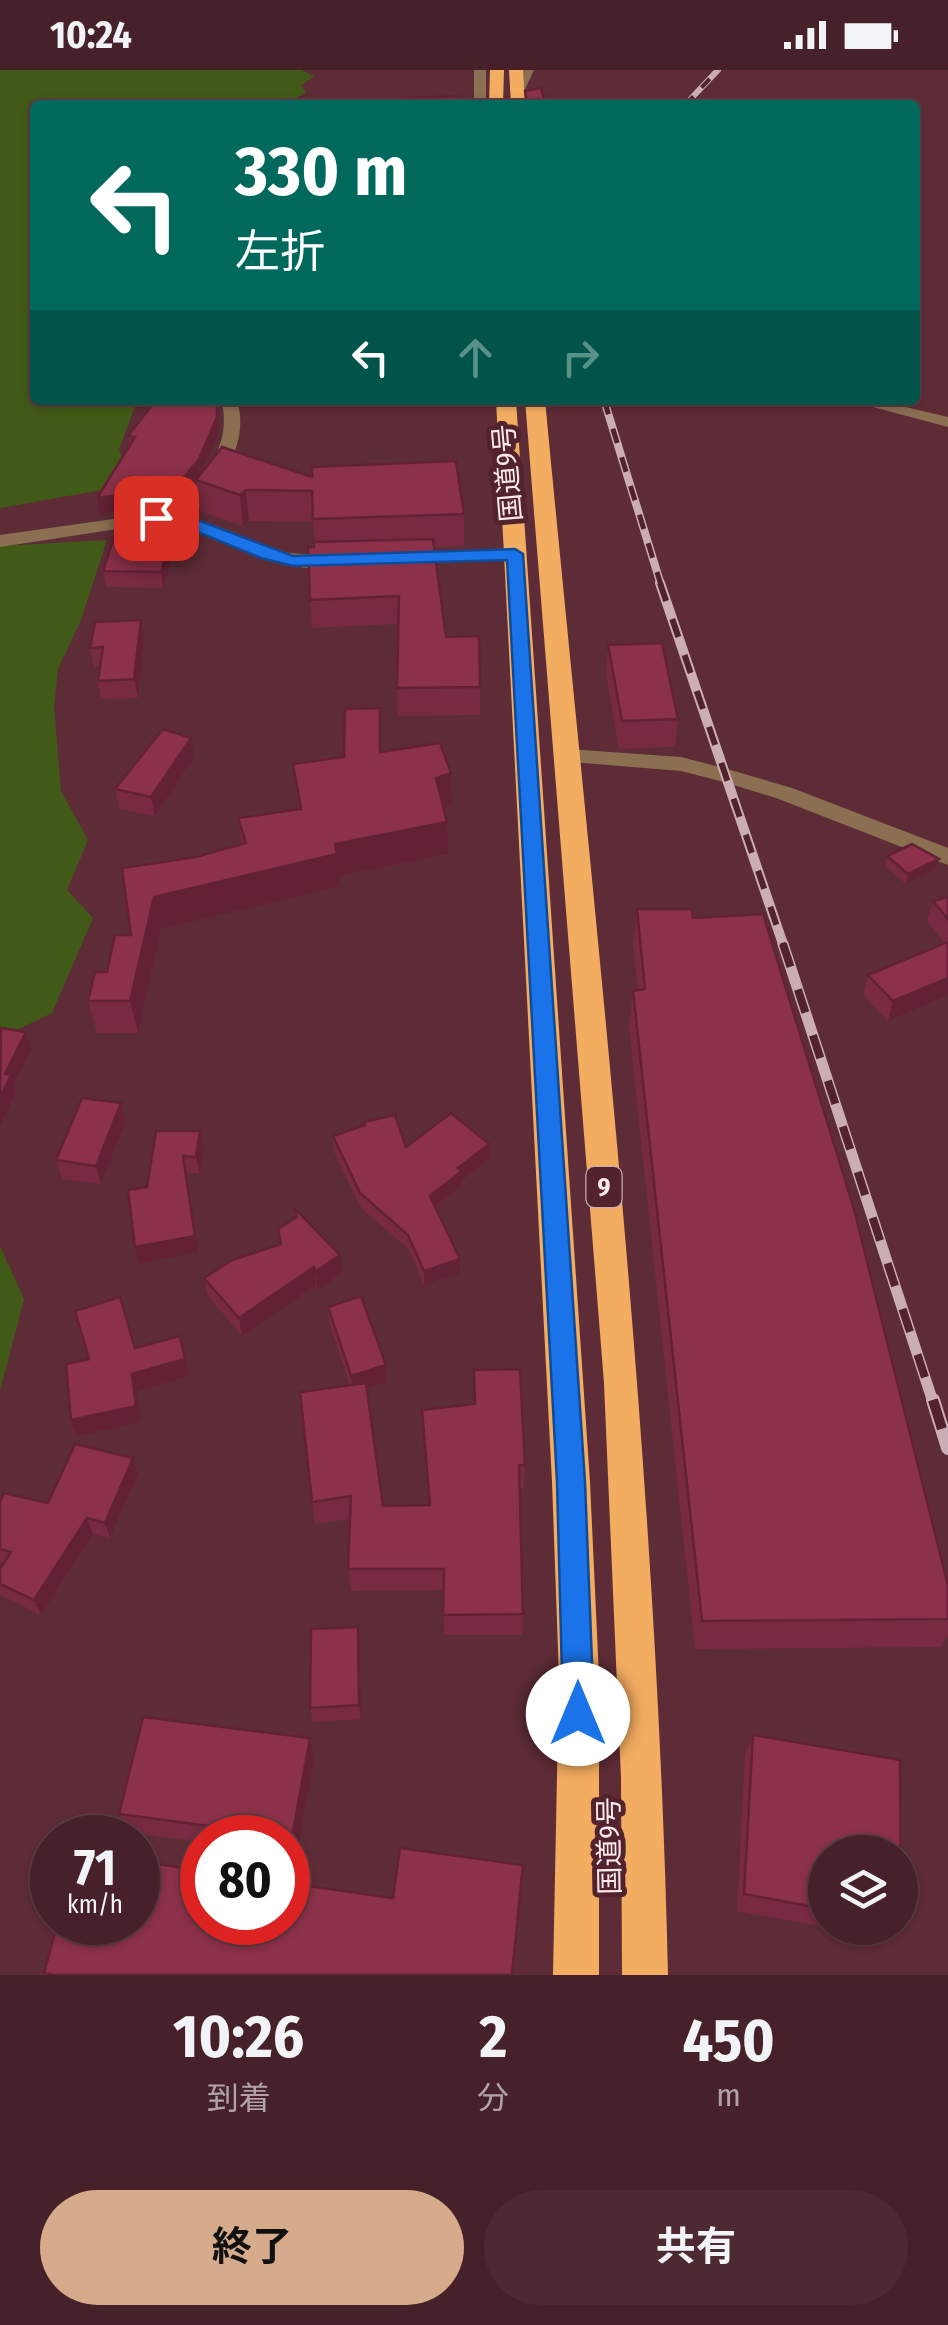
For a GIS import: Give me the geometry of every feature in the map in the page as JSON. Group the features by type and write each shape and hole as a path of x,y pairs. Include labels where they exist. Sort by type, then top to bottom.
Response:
{"highway":[{"path":"496,100 497,70"},
{"path":"516,70 518,100"},
{"name":"国道9号","path":"506,405 571,1482 579,1677 576,1975"},
{"name":"国道9号","path":"536,405 628,1440 640,1669 646,1975"}],"street":[{"path":"480,70 480,100"},
{"path":"518,100 528,70"},
{"path":"178,518 196,500 224,454 235,421 230,405"},
{"path":"876,405 948,422"},
{"path":"0,541 178,518 266,555 293,561 515,554"},
{"path":"567,756 681,764 784,793 948,856"},
{"path":"849,819 873,819 948,837"}],"green space":[{"path":"0,70 301,70 314,76 301,86 306,92 294,100 30,100 30,405 135,405 119,450 131,475 102,490 0,508"},
{"path":"107,540 81,620 58,669 54,706 61,791 88,840 67,890 93,918 52,1013 0,1038 0,546"},
{"path":"0,1246 24,1299 0,1391"}],"building":[{"path":"541,88 545,100 526,100 525,91"},
{"path":"456,96 457,100 397,100"},
{"path":"152,405 217,405 217,417 199,459 175,488 162,484 159,489 97,498 135,437 128,436"},
{"path":"222,447 312,477 312,467 456,461 464,514 313,519 312,491 246,490 240,495 196,480"},
{"path":"116,531 147,534 141,546 168,547 161,572 103,571"},
{"path":"433,539 446,637 479,636 480,687 397,688 399,596 310,600 308,547 314,547 314,542"},
{"path":"141,620 134,679 98,681 103,647 90,648 95,622"},
{"path":"662,643 678,719 622,721 608,645"},
{"path":"380,708 380,752 440,743 451,773 436,778 447,822 335,844 337,854 154,897 130,1001 88,1001 95,972 107,972 115,935 131,935 122,868 196,857 246,843 238,818 301,809 293,764 344,757 345,709"},
{"path":"163,729 191,738 151,797 115,789"},
{"path":"912,844 939,859 908,874 887,856"},
{"path":"948,897 948,919 933,901"},
{"path":"637,909 692,909 693,918 763,914 854,1209 948,1585 948,1619 702,1621 633,991 645,989"},
{"path":"948,942 948,978 893,1001 868,975"},
{"path":"1,1028 26,1032 5,1074 11,1075 0,1097"},
{"path":"82,1098 121,1103 96,1166 56,1160"},
{"path":"451,1113 489,1144 430,1196 460,1259 424,1271 408,1235 360,1193 333,1136 365,1125 364,1122 395,1115 406,1147"},
{"path":"156,1131 200,1131 196,1157 183,1156 195,1236 135,1247 128,1190 147,1187"},
{"path":"293,1207 340,1255 315,1272 314,1267 239,1318 204,1278 232,1260 281,1244 278,1229 297,1217"},
{"path":"361,1296 386,1365 351,1376 328,1307"},
{"path":"120,1297 135,1348 180,1336 185,1359 132,1374 136,1406 71,1420 66,1364 89,1359 75,1311"},
{"path":"520,1369 525,1465 519,1465 523,1614 443,1615 444,1569 348,1569 351,1496 312,1502 300,1392 366,1383 383,1506 430,1505 422,1410 475,1404 474,1370"},
{"path":"75,1444 133,1458 105,1523 87,1518 34,1600 0,1584 0,1569 11,1552 0,1549 0,1502 4,1493 48,1503"},
{"path":"358,1627 359,1705 310,1708 311,1629"},
{"path":"143,1717 310,1738 296,1815 180,1815 180,1822 160,1819 160,1815 119,1814"},
{"path":"753,1735 900,1760 900,1835 808,1835 808,1906 744,1894"},
{"path":"400,1848 523,1865 512,1975 44,1973 52,1945 160,1945 160,1864 180,1868 180,1945 310,1945 310,1886 393,1898"}],"railway":[{"path":"690,100 718,70"},
{"path":"606,405 661,585"},
{"path":"660,583 784,946"},
{"path":"784,946 933,1402"},
{"path":"933,1400 948,1448"}],"route":[{"path":"156,518 178,518 266,555 293,561 515,554 571,1482 578,1714"}]}
